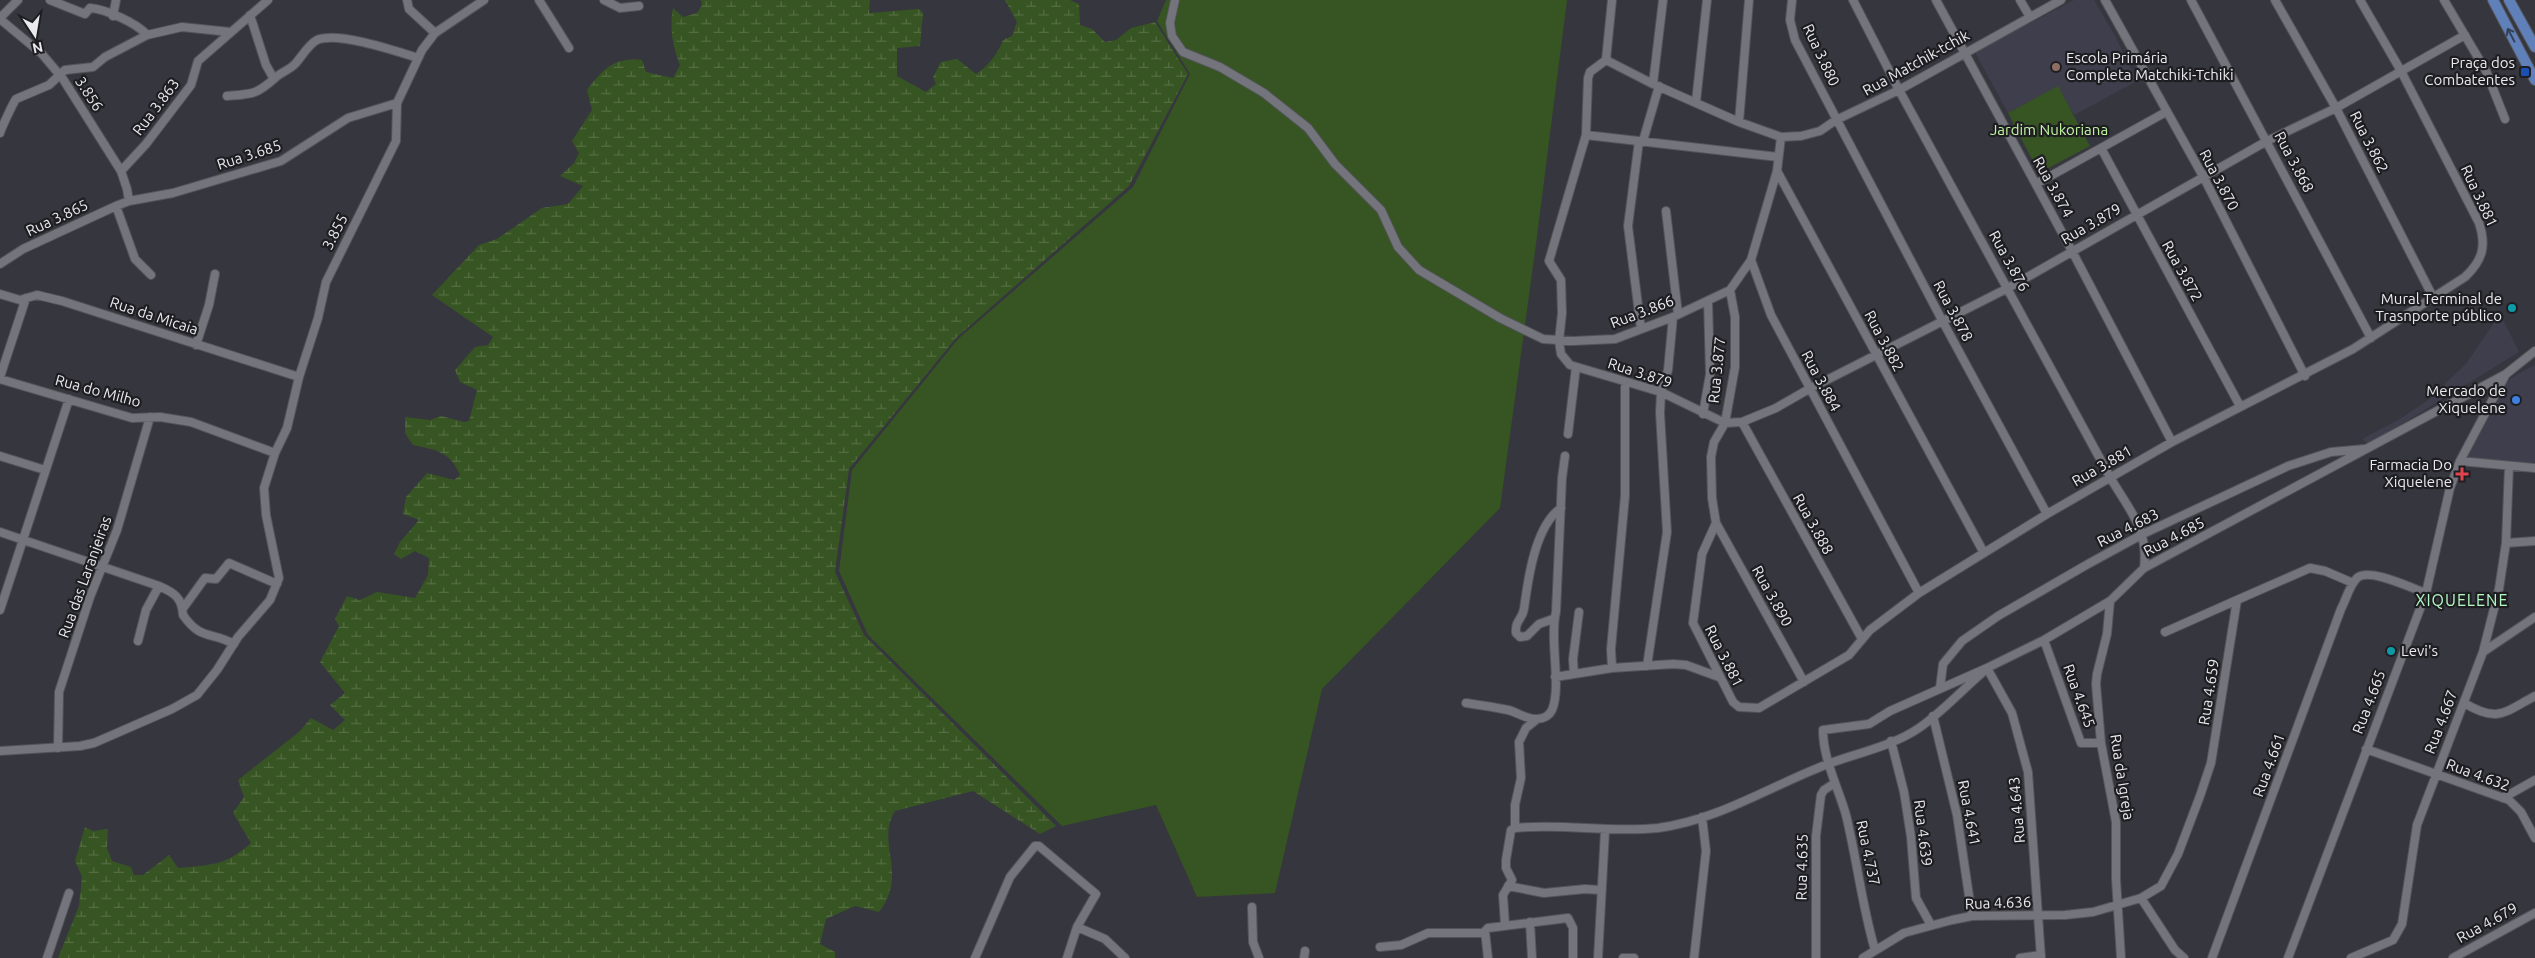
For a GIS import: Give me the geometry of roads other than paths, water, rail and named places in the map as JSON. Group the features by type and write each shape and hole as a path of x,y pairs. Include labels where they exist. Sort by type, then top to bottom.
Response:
{"main road":[{"path":"2493,0 2535,80"},
{"path":"2509,0 2535,47"}],"street":[{"path":"0,18 18,0"},
{"path":"50,0 85,14 92,7 134,24 147,35"},
{"path":"113,16 116,0"},
{"name":"Rua 3.863","path":"121,171 146,144 190,85 198,61 268,0"},
{"path":"407,0 409,9 435,33"},
{"path":"397,103 418,58 435,33 484,0"},
{"path":"538,0 569,48"},
{"path":"604,0 620,8 639,6"},
{"name":"Rua 3.866","path":"1175,0 1170,23 1172,36 1183,52 1220,67 1264,93 1308,128 1335,164 1381,210 1398,247 1419,270 1536,337 1560,341 1615,339 1676,315 1730,290"},
{"path":"1568,434 1576,367 1564,360 1560,341 1562,313 1561,280 1549,260 1586,135 1588,78 1590,72 1606,60 1612,0"},
{"path":"1641,329 1628,226 1641,141 1656,85 1664,0"},
{"path":"1696,102 1707,0"},
{"path":"1739,122 1749,0"},
{"name":"Rua 3.880","path":"1792,0 1790,20 1796,40 1836,120"},
{"name":"Rua 3.876","path":"1853,0 1899,90 2143,534"},
{"name":"Rua 3.874","path":"1936,0 2072,251 2172,442"},
{"path":"2020,0 2030,17"},
{"name":"Rua Matchik-tchik","path":"1781,137 1801,136 1820,131 1836,120 1899,90 1964,52 2062,0"},
{"name":"Rua 3.870","path":"2105,0 2204,178 2305,376"},
{"name":"Rua 3.868","path":"2191,0 2371,338"},
{"name":"Rua 3.862","path":"2275,0 2336,108 2434,299"},
{"name":"Rua 3.881","path":"1716,523 1702,554 1693,623 1733,702 1738,707 1748,709 1759,708 1849,655 1870,630 1919,593 2047,514 2172,442 2240,406 2305,376 2371,338 2434,299 2476,266 2483,253 2484,242 2479,223 2401,70 2360,0"},
{"path":"2444,0 2486,71 2505,119"},
{"path":"250,15 266,65 274,79"},
{"name":"3.856","path":"0,18 42,54 59,75 121,171 128,189 129,201"},
{"path":"0,129 7,121 12,104 16,99 49,85 59,75 71,68 93,67 106,57 147,35 182,28 230,32"},
{"name":"Rua 3.879","path":"1576,367 1662,392 1703,414 1725,423 1742,422 1776,408 1809,389 2008,288 2267,141 2336,108 2464,35"},
{"path":"227,96 246,95 271,84 274,79 288,70 317,40 350,38 418,58"},
{"path":"1606,60 1656,85 1739,122 1781,137 1777,171 1751,260 1730,290"},
{"name":"Rua 3.685","path":"129,201 173,194 281,161 348,118 397,103"},
{"name":"3.855","path":"278,584 278,570 266,515 264,488 275,453 287,428 299,377 318,318 326,282 396,141 397,103"},
{"path":"2036,184 2166,112"},
{"name":"Rua 3.878","path":"1836,120 2047,514"},
{"path":"1586,135 1778,157"},
{"name":"Rua 3.872","path":"2101,148 2135,215 2240,406"},
{"name":"Rua 3.882","path":"1777,171 1984,553"},
{"name":"Rua 3.865","path":"0,264 23,249 129,201"},
{"path":"116,206 135,259 151,275"},
{"path":"1646,666 1666,532 1660,413 1676,315 1666,211"},
{"name":"Rua 3.884","path":"1751,260 1771,315 1919,593"},
{"path":"196,345 209,305 215,274"},
{"name":"Rua 3.877","path":"1725,423 1735,367 1736,346 1730,290"},
{"name":"Rua da Micaia","path":"0,294 20,300 37,295 62,301 299,377"},
{"path":"0,378 26,298"},
{"path":"1703,414 1710,374 1708,301"},
{"name":"Rua 4.685","path":"1823,730 1869,724 1885,713 1987,668 2044,640 2110,601 2144,568 2506,374 2535,351"},
{"name":"Rua 4.665","path":"2289,958 2426,593 2444,508 2460,461 2506,374"},
{"name":"Rua do Milho","path":"0,378 132,418 150,417 191,422 275,453"},
{"path":"1612,668 1611,649 1625,496 1625,382"},
{"path":"1,605 69,399"},
{"name":"Rua das Laranjeiras","path":"58,748 57,697 90,597 117,530 150,417"},
{"name":"Rua 3.888","path":"1742,422 1862,639"},
{"path":"1716,523 1712,498 1711,457 1714,442 1725,423"},
{"name":"Rua 4.683","path":"1940,688 1943,664 1962,641 1979,628 2143,534 2288,466 2331,452 2367,449"},
{"path":"0,456 46,470"},
{"path":"1505,925 1503,895 1512,880 1506,868 1508,841 1511,830 1514,828 1515,805 1521,778 1519,742 1526,728 1536,720 1546,717 1552,711 1555,677 1553,620 1556,612 1565,456"},
{"path":"2460,461 2535,468"},
{"name":"Rua 4.667","path":"2351,958 2392,940 2399,931 2404,915 2417,825 2483,652 2499,589 2506,542 2509,466"},
{"path":"1553,620 1539,624 1527,636 1520,637 1516,634 1516,623 1524,611 1530,572 1542,531 1547,519 1561,508"},
{"name":"Rua 3.890","path":"1716,523 1804,682"},
{"path":"0,532 159,586 172,592 184,607"},
{"path":"2143,534 2146,552 2144,568"},
{"path":"2506,542 2535,541"},
{"path":"0,751 80,746 106,740 134,724 188,701 207,684 234,644 270,600 278,584 228,563 216,580 205,578 184,607 183,615 199,632 209,637 222,638 234,644"},
{"path":"2165,632 2310,568 2325,571 2353,583 2358,577 2368,574 2426,593"},
{"name":"Rua 4.661","path":"2212,958 2341,609 2353,583"},
{"path":"138,640 146,610 159,586"},
{"name":"Rua 4.659","path":"2141,898 2156,891 2161,886 2178,854 2211,763 2237,600"},
{"name":"Rua da Igreja","path":"2110,601 2107,634 2097,674 2102,743 2116,822 2121,958"},
{"path":"1574,674 1573,659 1579,612"},
{"path":"2483,652 2535,617"},
{"name":"Rua 4.645","path":"2044,640 2081,743 2102,743"},
{"path":"1555,677 1612,668 1686,664 1719,677"},
{"path":"1514,828 1542,825 1605,831 1659,828 1702,817 1746,801 1828,763 1917,730 1987,668"},
{"name":"Rua 4.643","path":"1987,668 2012,713 2028,772 2041,956"},
{"path":"2464,703 2482,714 2492,715 2502,714 2535,696"},
{"path":"1466,703 1510,711 1536,720"},
{"name":"Rua 4.641","path":"1933,716 1957,815 1972,916"},
{"name":"Rua 4.737","path":"1823,730 1828,763 1845,813 1860,876 1868,926 1875,950"},
{"name":"Rua 4.639","path":"1891,741 1904,792 1911,838 1916,898 1931,925"},
{"name":"Rua 4.632","path":"2366,749 2515,804 2535,838"},
{"path":"2503,798 2535,780"},
{"name":"Rua 4.635","path":"1816,958 1816,836 1821,795 1824,790 1835,783"},
{"path":"1694,958 1706,851 1702,817"},
{"path":"1598,958 1600,890 1605,831"},
{"path":"975,958 1010,877 1035,846 1040,846 1096,892 1096,896 1077,927 1067,958"},
{"path":"1508,886 1544,893 1585,889 1600,890"},
{"path":"47,958 69,893"},
{"path":"2141,898 2175,950 2184,958"},
{"name":"Rua 4.636","path":"1863,958 1904,933 1972,916 2093,912 2141,898"},
{"path":"1252,908 1253,942 1259,958"},
{"name":"Rua 4.679","path":"2452,958 2535,913"},
{"path":"1488,958 1485,933 1488,928 1570,919 1573,928 1573,958"},
{"path":"1530,922 1532,958"},
{"path":"1077,927 1105,939 1124,958"},
{"path":"1380,947 1401,945 1428,933 1485,933"},
{"path":"2020,958 2041,956"},
{"path":"1623,958 1634,958"}],"place":[{"name":"Escola Primária Completa Matchiki-Tchiki","path":"2056,67"},
{"name":"Praça dos Combatentes","path":"2525,72"},
{"name":"Mural Terminal de Trasnporte público","path":"2512,308"},
{"name":"Mercado de Xiquelene","path":"2516,400"},
{"name":"Farmacia Do Xiquelene","path":"2462,474"},
{"name":"Levi's","path":"2391,651"}],"district":[{"name":"XIQUELENE","path":"2462,600"}],"park label":[{"name":"Jardim Nukoriana","path":"2049,130"}]}
